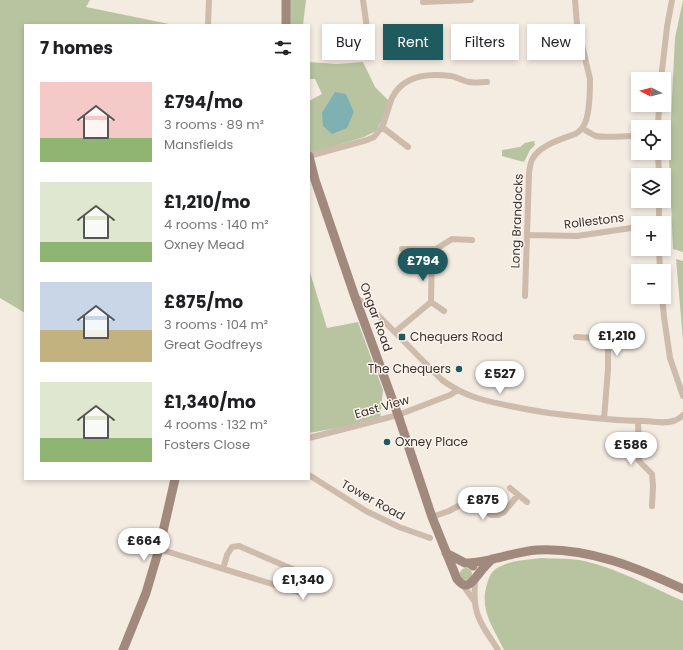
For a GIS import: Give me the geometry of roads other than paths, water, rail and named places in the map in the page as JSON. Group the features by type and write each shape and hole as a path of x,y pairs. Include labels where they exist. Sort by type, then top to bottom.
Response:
{"street":[{"path":"208,24 209,0"},
{"path":"286,0 286,24"},
{"path":"363,0 366,24"},
{"path":"423,2 471,0"},
{"path":"575,0 577,24 590,79 588,112 582,128 589,133 600,136 631,136"},
{"path":"662,72 672,0"},
{"path":"310,156 367,140 374,136 382,127 392,98 396,92 413,79 427,75 453,76 469,82 487,82"},
{"path":"382,127 408,146"},
{"name":"Long Brandocks","path":"525,296 529,174 532,158 536,152 545,146 575,134 582,128"},
{"name":"Ongar Road","path":"310,160 315,180 355,297 398,415 432,517 446,553 459,580 475,602"},
{"name":"Rollestons","path":"528,235 577,236 631,228"},
{"path":"402,249 436,249 452,239 472,240"},
{"path":"395,332 431,302 432,249"},
{"path":"355,297 368,304 442,380 467,395 509,406 565,415 604,419 667,422 677,420 683,414"},
{"path":"431,302 444,311"},
{"path":"663,304 670,358 683,396"},
{"path":"576,338 595,338 608,341 608,369 604,419"},
{"name":"East View","path":"310,438 398,415 450,395 458,390"},
{"path":"638,421 639,460 652,474 652,506"},
{"name":"Tower Road","path":"310,476 366,511 399,527 430,538"},
{"path":"123,650 146,593 159,549 175,480"},
{"path":"510,488 527,502"},
{"path":"432,517 449,511 462,504 471,503 491,515 498,515 504,512 518,495"},
{"path":"159,549 223,569 298,592 304,592 307,585 307,578 304,574 239,546 232,547 227,555 223,569"},
{"path":"492,559 472,583 469,584 459,580 456,571 461,564 536,550 555,550 576,552 628,566 660,578 683,589"},
{"path":"446,553 467,563"},
{"name":"Ongar Road","path":"467,563 472,565 477,572 475,602 477,613 498,650"}],"water":[{"path":"335,92 346,94 354,112 347,128 332,134 323,126 322,113"}],"place":[{"name":"Chequers Road","path":"402,337"},
{"name":"The Chequers","path":"459,369"},
{"name":"Oxney Place","path":"387,442"}]}
